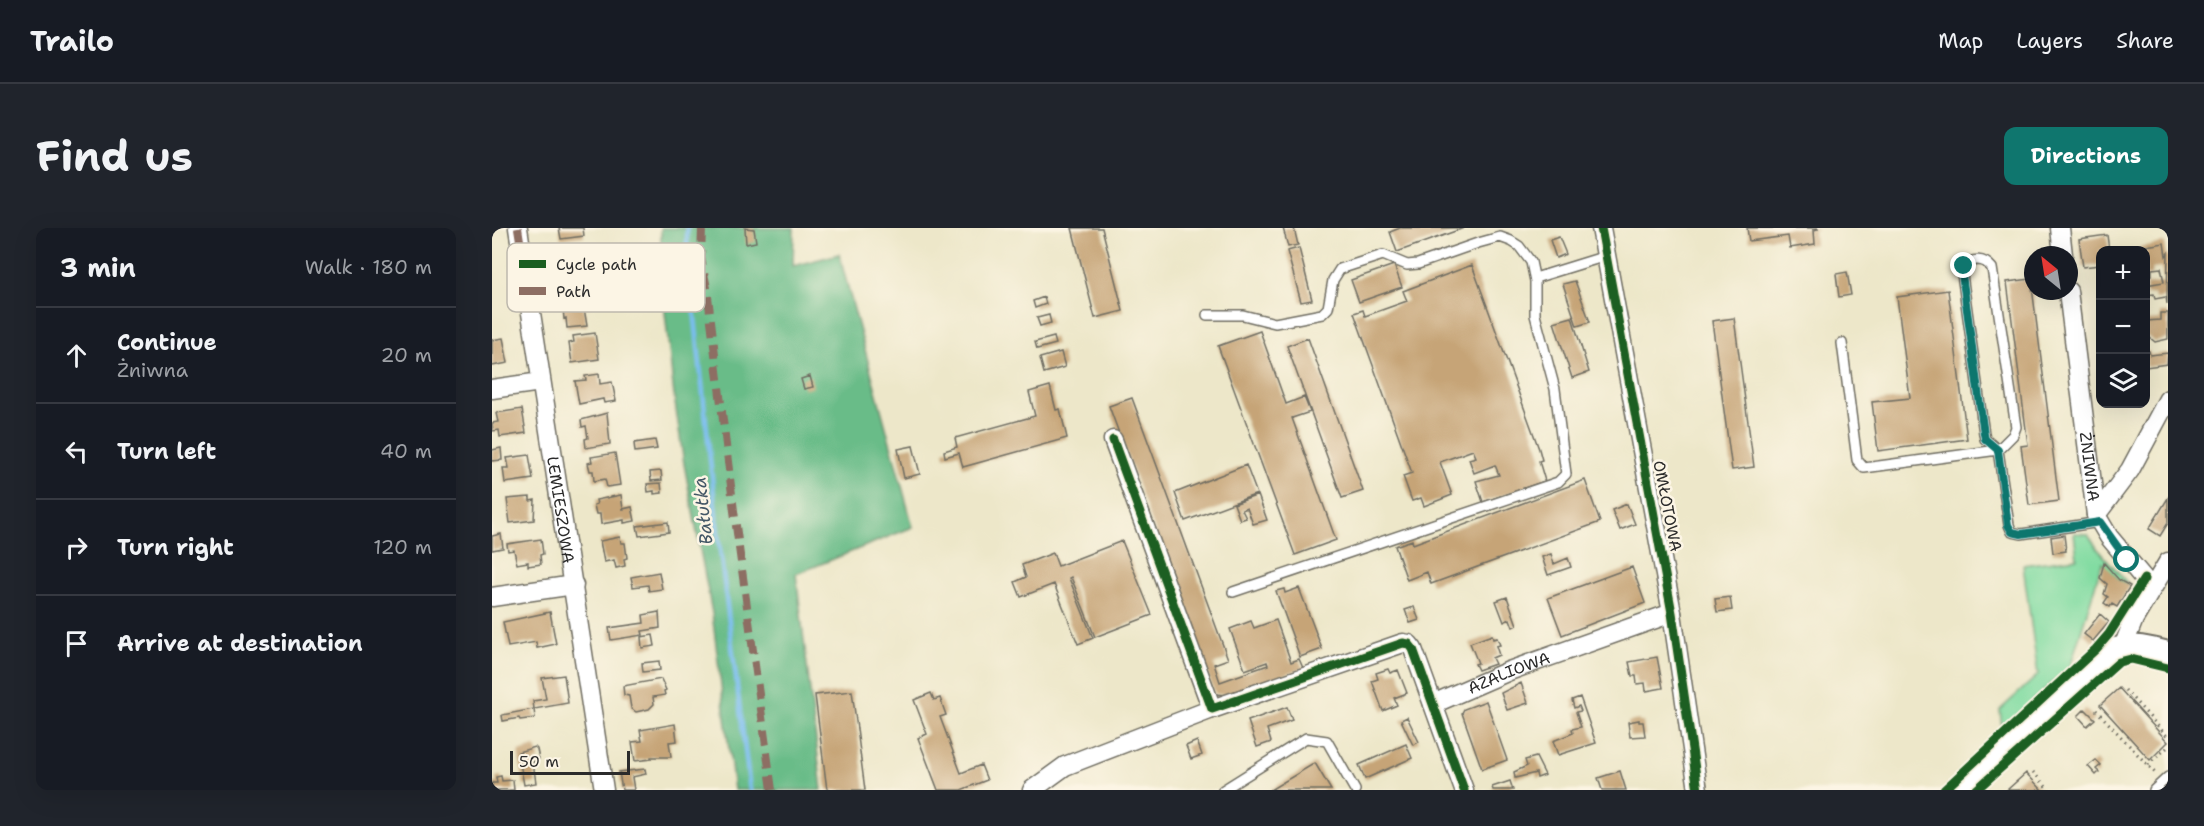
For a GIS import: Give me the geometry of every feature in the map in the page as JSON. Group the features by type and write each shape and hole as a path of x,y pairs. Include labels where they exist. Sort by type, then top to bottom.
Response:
{"street":[{"name":"LEMIESZOWA","path":"518,228 520,243"},
{"name":"OMŁOTOWA","path":"1601,228 1672,613 1698,790"},
{"path":"2060,228 2062,246"},
{"name":"ŻNIWNA","path":"2069,300 2092,494 2098,519 2127,560 2151,587"},
{"name":"LEMIESZOWA","path":"531,312 604,790"},
{"path":"492,390 541,382"},
{"path":"2098,519 2130,470 2168,399"},
{"path":"1113,440 1212,709"},
{"path":"2123,647 2134,619 2168,562"},
{"path":"492,597 574,585"},
{"name":"AZALIOWA","path":"1433,704 1509,671 1672,613"},
{"path":"1032,790 1065,766 1212,709 1403,643 1409,644 1413,650 1464,790"},
{"path":"1960,790 2109,652 2123,647 2144,647 2168,653"}],"lane":[{"path":"1207,315 1243,315 1275,323 1322,314 1328,308 1333,280 1340,269 1383,255 1407,265 1418,264 1500,237 1511,241 1519,246 1531,262 1535,278 1535,315 1558,404 1566,474 1562,479 1546,486 1233,592"},
{"path":"1535,278 1606,256"},
{"path":"1842,343 1857,460 1860,466 1864,468 1998,450 2013,435 2016,427 1992,268 1988,262 1970,261 1964,266 1962,274 1984,434 1985,439 1998,450 2008,525 2012,532 2021,534 2098,519"},
{"path":"1223,790 1306,738 1327,741 1355,790"},
{"path":"2154,790 2166,779"}],"path":[{"path":"2125,690 2168,737"},
{"path":"2096,710 2148,765 2166,779"},
{"path":"2148,765 2168,747"},
{"path":"2033,772 2049,790"}],"green space":[{"path":"661,228 794,228 793,266 839,254 913,527 796,574 822,790 734,790 712,613 684,464 665,312 705,312 705,243 661,243"},
{"path":"2074,533 2088,534 2130,586 2119,580 2102,563 2070,667 2002,729 2000,710 2038,675 2023,565 2077,558"}],"building":[{"path":"559,228 583,228 584,236 561,239"},
{"path":"745,228 754,229 756,242 746,244"},
{"path":"1072,228 1102,228 1123,311 1095,318"},
{"path":"1283,228 1294,228 1298,245 1288,247"},
{"path":"1400,228 1464,228 1397,252 1390,232"},
{"path":"1747,228 1818,229 1814,230 1815,244 1790,248 1788,236 1749,241"},
{"path":"2107,235 2108,246 2096,246 2096,265 2083,267 2079,239"},
{"path":"1559,237 1566,254 1556,258 1550,240"},
{"path":"2164,243 2166,256 2168,253 2167,304 2166,297 2155,299 2154,294 2150,294 2150,284 2164,282 2161,268 2152,269 2152,275 2150,275 2150,246 2146,246"},
{"path":"1299,248 1312,300 1301,302 1287,251"},
{"path":"1394,265 1402,287 1359,302 1351,280"},
{"path":"1472,265 1539,449 1542,460 1539,461 1545,481 1483,502 1476,481 1499,475 1495,465 1474,473 1469,459 1476,457 1473,450 1440,462 1452,495 1424,506 1421,498 1412,501 1403,476 1412,473 1354,313 1363,310 1365,316 1407,301 1403,291"},
{"path":"1847,272 1851,295 1839,297 1836,274"},
{"path":"2024,280 2024,300 2034,300 2059,501 2029,505 2021,446 2028,445 2007,282"},
{"path":"1575,281 1590,322 1577,326 1563,284"},
{"path":"1948,290 1967,439 1878,451 1872,402 1910,398 1897,297"},
{"path":"1044,297 1046,304 1035,308 1033,301"},
{"path":"563,312 585,312 587,326 567,328 566,318 564,319"},
{"path":"2160,313 2168,313 2168,339 2155,342 2150,338 2150,321 2160,320"},
{"path":"1049,315 1051,323 1040,326 1037,318"},
{"path":"1572,317 1589,372 1572,378 1554,322"},
{"path":"1734,318 1754,467 1732,470 1712,321"},
{"path":"1260,331 1286,404 1304,397 1310,412 1292,418 1336,540 1295,555 1218,346"},
{"path":"595,333 599,359 572,363 569,343 574,342 573,336"},
{"path":"1054,337 1056,344 1037,349 1035,342"},
{"path":"503,338 508,363 492,366 492,340"},
{"path":"1308,338 1363,491 1342,498 1287,346"},
{"path":"1061,352 1065,367 1044,373 1040,358"},
{"path":"2168,353 2167,364 2150,366 2150,355"},
{"path":"599,374 600,384 612,382 616,401 604,403 603,399 579,404 575,381 586,380 585,376"},
{"path":"810,376 813,387 804,389 801,379"},
{"path":"1050,386 1056,410 1060,409 1067,438 963,467 959,453 945,457 944,451 957,447 955,438 1035,416 1029,392"},
{"path":"1132,398 1228,659 1214,664 1220,682 1268,665 1267,662 1245,670 1230,629 1251,621 1254,628 1276,620 1291,662 1299,659 1303,668 1229,695 1215,694 1109,406"},
{"path":"522,409 526,433 500,437 499,430 493,431 492,423 498,422 496,413"},
{"path":"607,413 610,444 586,448 585,439 588,438 586,426 582,427 581,420"},
{"path":"655,440 657,449 635,452 634,443"},
{"path":"913,446 920,474 904,478 898,449"},
{"path":"501,448 502,460 492,461 492,450"},
{"path":"615,453 620,485 607,487 605,479 594,481 593,471 590,471 588,463 592,462 591,457"},
{"path":"529,455 533,479 505,483 503,468 509,468 507,458"},
{"path":"1246,465 1257,494 1185,521 1175,493"},
{"path":"661,471 662,480 651,481 650,472"},
{"path":"1585,480 1600,522 1431,584 1427,572 1407,580 1395,546 1412,540 1413,544"},
{"path":"661,483 662,493 648,492 647,484"},
{"path":"621,495 623,509 632,507 635,521 624,523 624,520 601,524 600,514 596,514 594,505 597,504 596,500"},
{"path":"1258,495 1267,520 1253,524 1247,508 1242,510 1246,518 1240,520 1234,504"},
{"path":"530,497 530,501 535,500 534,520 510,523 507,499"},
{"path":"2168,498 2168,523 2160,536 2149,529"},
{"path":"1627,504 1635,524 1620,530 1612,510"},
{"path":"668,522 669,532 639,536 637,526"},
{"path":"501,534 503,548 492,550 492,536"},
{"path":"2064,535 2066,551 2053,553 2051,537"},
{"path":"620,537 621,543 625,543 627,558 624,559 625,566 616,568 614,560 604,562 600,541"},
{"path":"541,539 543,554 540,555 541,564 528,566 528,562 517,564 514,550 508,551 507,544"},
{"path":"1122,541 1152,615 1095,637 1071,577 1069,578 1093,638 1078,644 1054,584 1021,597 1015,582 1026,577 1022,565 1053,553 1058,566"},
{"path":"1551,554 1554,564 1568,558 1571,567 1548,575 1542,557"},
{"path":"2104,563 2119,580 2130,586 2117,607 2112,604 2110,607 2104,603 2108,597 2104,594 2107,584 2100,578"},
{"path":"1632,567 1645,603 1562,635 1548,598"},
{"path":"659,572 662,589 649,591 648,585 633,587 631,577"},
{"path":"1299,588 1322,649 1300,657 1276,591 1284,589 1285,593"},
{"path":"1507,597 1517,625 1513,627 1510,619 1504,622 1496,601"},
{"path":"1730,597 1732,610 1717,612 1715,599"},
{"path":"1414,607 1419,620 1410,623 1405,610"},
{"path":"550,612 556,644 537,648 536,642 508,647 503,622"},
{"path":"659,612 660,628 642,631 643,635 611,640 609,628 644,623 643,615"},
{"path":"2100,614 2109,622 2093,641 2084,634"},
{"path":"653,635 655,646 642,648 641,637"},
{"path":"1492,635 1493,639 1497,638 1500,645 1496,646 1499,655 1492,658 1495,664 1478,670 1475,664 1478,663 1470,643"},
{"path":"1657,657 1663,688 1646,691 1645,683 1637,684 1636,676 1632,676 1629,662"},
{"path":"659,661 660,670 643,672 642,663"},
{"path":"1388,669 1390,673 1398,670 1407,693 1394,698 1397,705 1383,711 1372,681 1378,679 1376,673"},
{"path":"564,675 568,703 534,709 533,701 546,699 542,678"},
{"path":"661,679 666,690 665,695 653,697 654,704 649,709 636,712 631,708 629,696 624,695 623,686"},
{"path":"1521,683 1528,703 1507,710 1501,693"},
{"path":"2119,688 2168,742 2150,760 2100,705"},
{"path":"852,691 865,790 827,790 815,695"},
{"path":"931,693 934,700 940,698 946,715 940,717 961,773 981,765 987,780 961,790 938,790 918,738 927,734 914,700"},
{"path":"1580,697 1596,743 1558,755 1553,741 1573,733 1572,729 1581,727 1576,712 1581,711 1579,706 1574,708 1572,700"},
{"path":"1486,701 1507,760 1482,769 1462,713 1464,709"},
{"path":"1287,707 1292,720 1267,729 1271,742 1257,747 1248,721"},
{"path":"534,709 535,718 503,721 502,715"},
{"path":"2085,709 2095,719 2087,726 2078,716"},
{"path":"1407,717 1419,742 1413,745 1401,720"},
{"path":"1639,720 1643,722 1645,736 1630,737 1628,722"},
{"path":"675,724 677,741 669,742 671,757 651,757 651,759 635,761 632,742 642,741 640,730"},
{"path":"1197,741 1202,755 1191,759 1186,746"},
{"path":"1406,744 1412,758 1365,779 1359,765"},
{"path":"535,747 539,759 533,762 536,783 524,785 518,752"},
{"path":"1536,757 1545,775 1537,778 1536,773 1515,778 1514,772 1527,766 1525,760"},
{"path":"2096,760 2101,765 2096,769 2099,772 2096,775 2088,766"},
{"path":"1315,763 1331,790 1270,790"},
{"path":"645,769 646,774 632,777 634,790 622,790 619,772"},
{"path":"1620,771 1626,790 1602,790 1598,778"},
{"path":"2026,773 2042,790 2007,790"},
{"path":"501,776 502,781 513,780 514,790 492,790 492,783 497,783 496,777"},
{"path":"1510,781 1513,790 1493,790 1492,787"}],"waterway":[{"name":"Bałutka","path":"687,228 687,243"},
{"name":"Bałutka","path":"694,312 718,533 750,790"}],"marked path":[{"path":"518,228 520,243"},
{"path":"702,228 702,243"},
{"path":"705,278 772,790"}],"cycle path":[{"path":"1601,228 1672,613 1698,790"},
{"path":"1113,440 1212,709 1403,643 1409,644 1413,649 1464,790"},
{"path":"1944,790 2096,649 2109,634 2144,579"},
{"path":"1976,790 2119,662 2131,659 2168,668"}],"route":[{"path":"1964,266 1962,274 1984,434 1985,439 1998,450 2008,525 2012,532 2021,534 2100,522 2127,560"}]}
